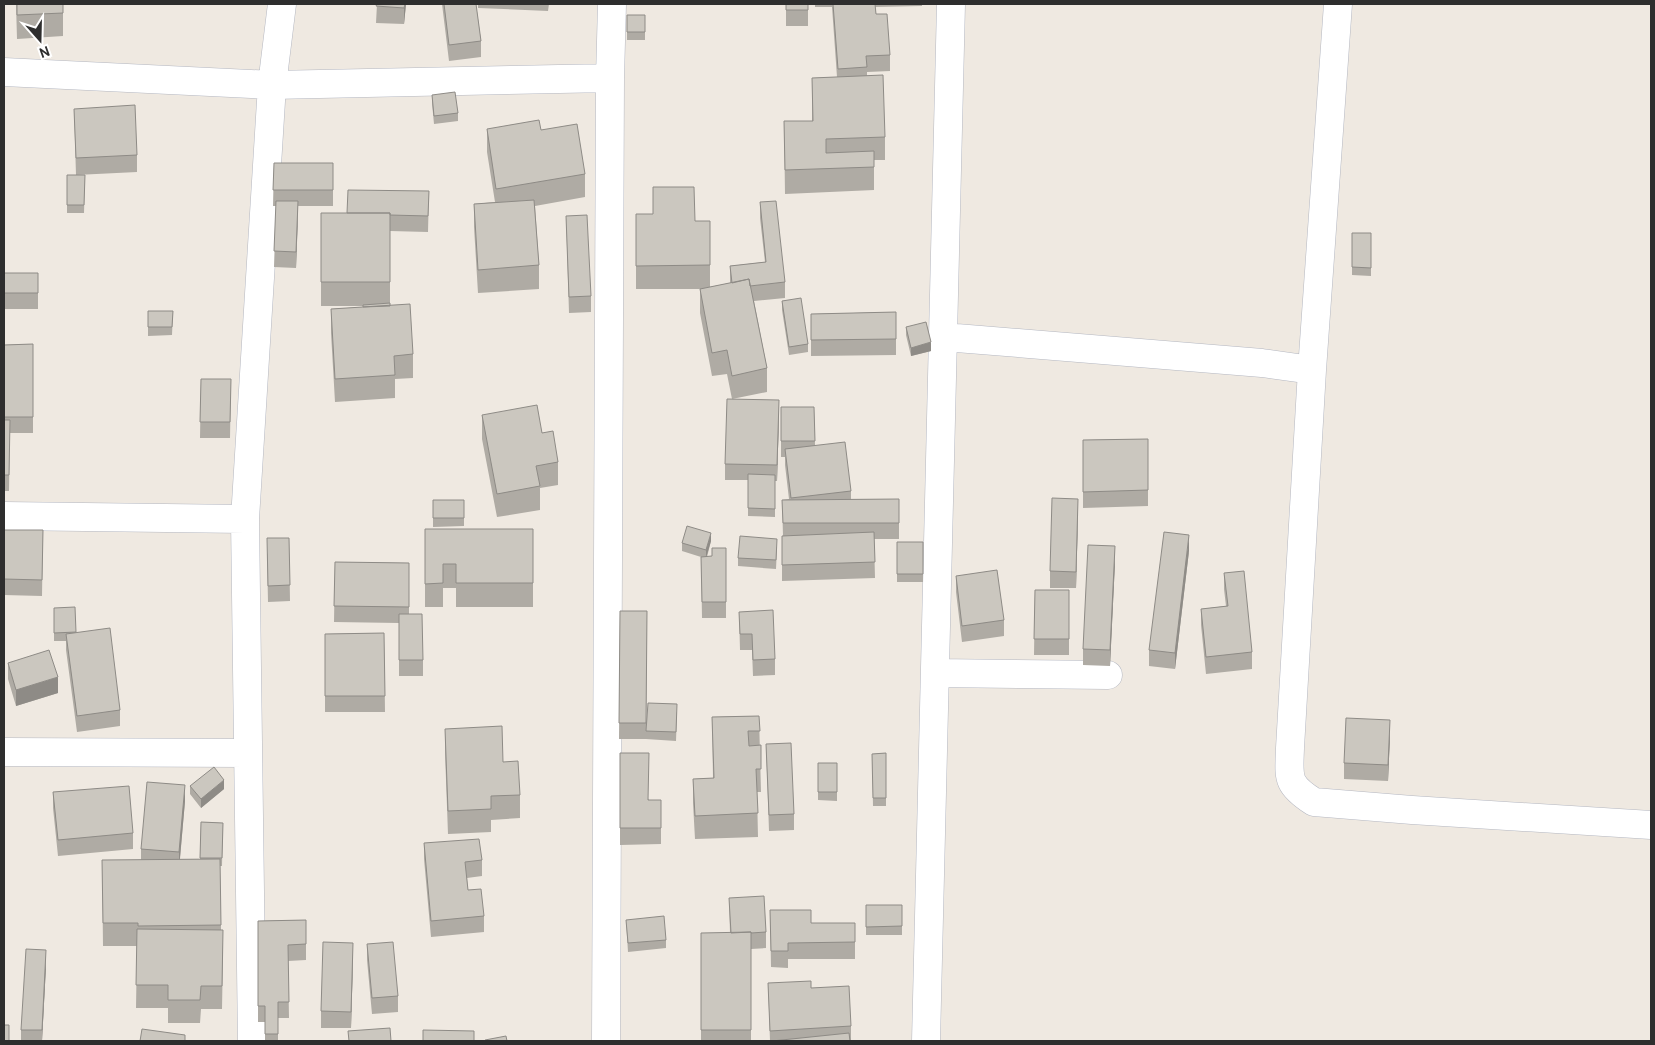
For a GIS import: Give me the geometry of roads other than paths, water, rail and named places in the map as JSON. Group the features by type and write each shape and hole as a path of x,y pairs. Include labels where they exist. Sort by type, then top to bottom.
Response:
{"street":[{"path":"252,1041 245,519 272,84 282,4"},
{"path":"606,1041 610,78 612,4"},
{"path":"926,1041 951,4"},
{"path":"1338,4 1312,370 1289,779 1301,794 1314,802 1651,825"},
{"path":"4,72 272,84 610,78"},
{"path":"944,336 1262,363 1312,370"},
{"path":"4,516 245,519"},
{"path":"935,673 1108,676"},
{"path":"4,752 248,753"}]}
